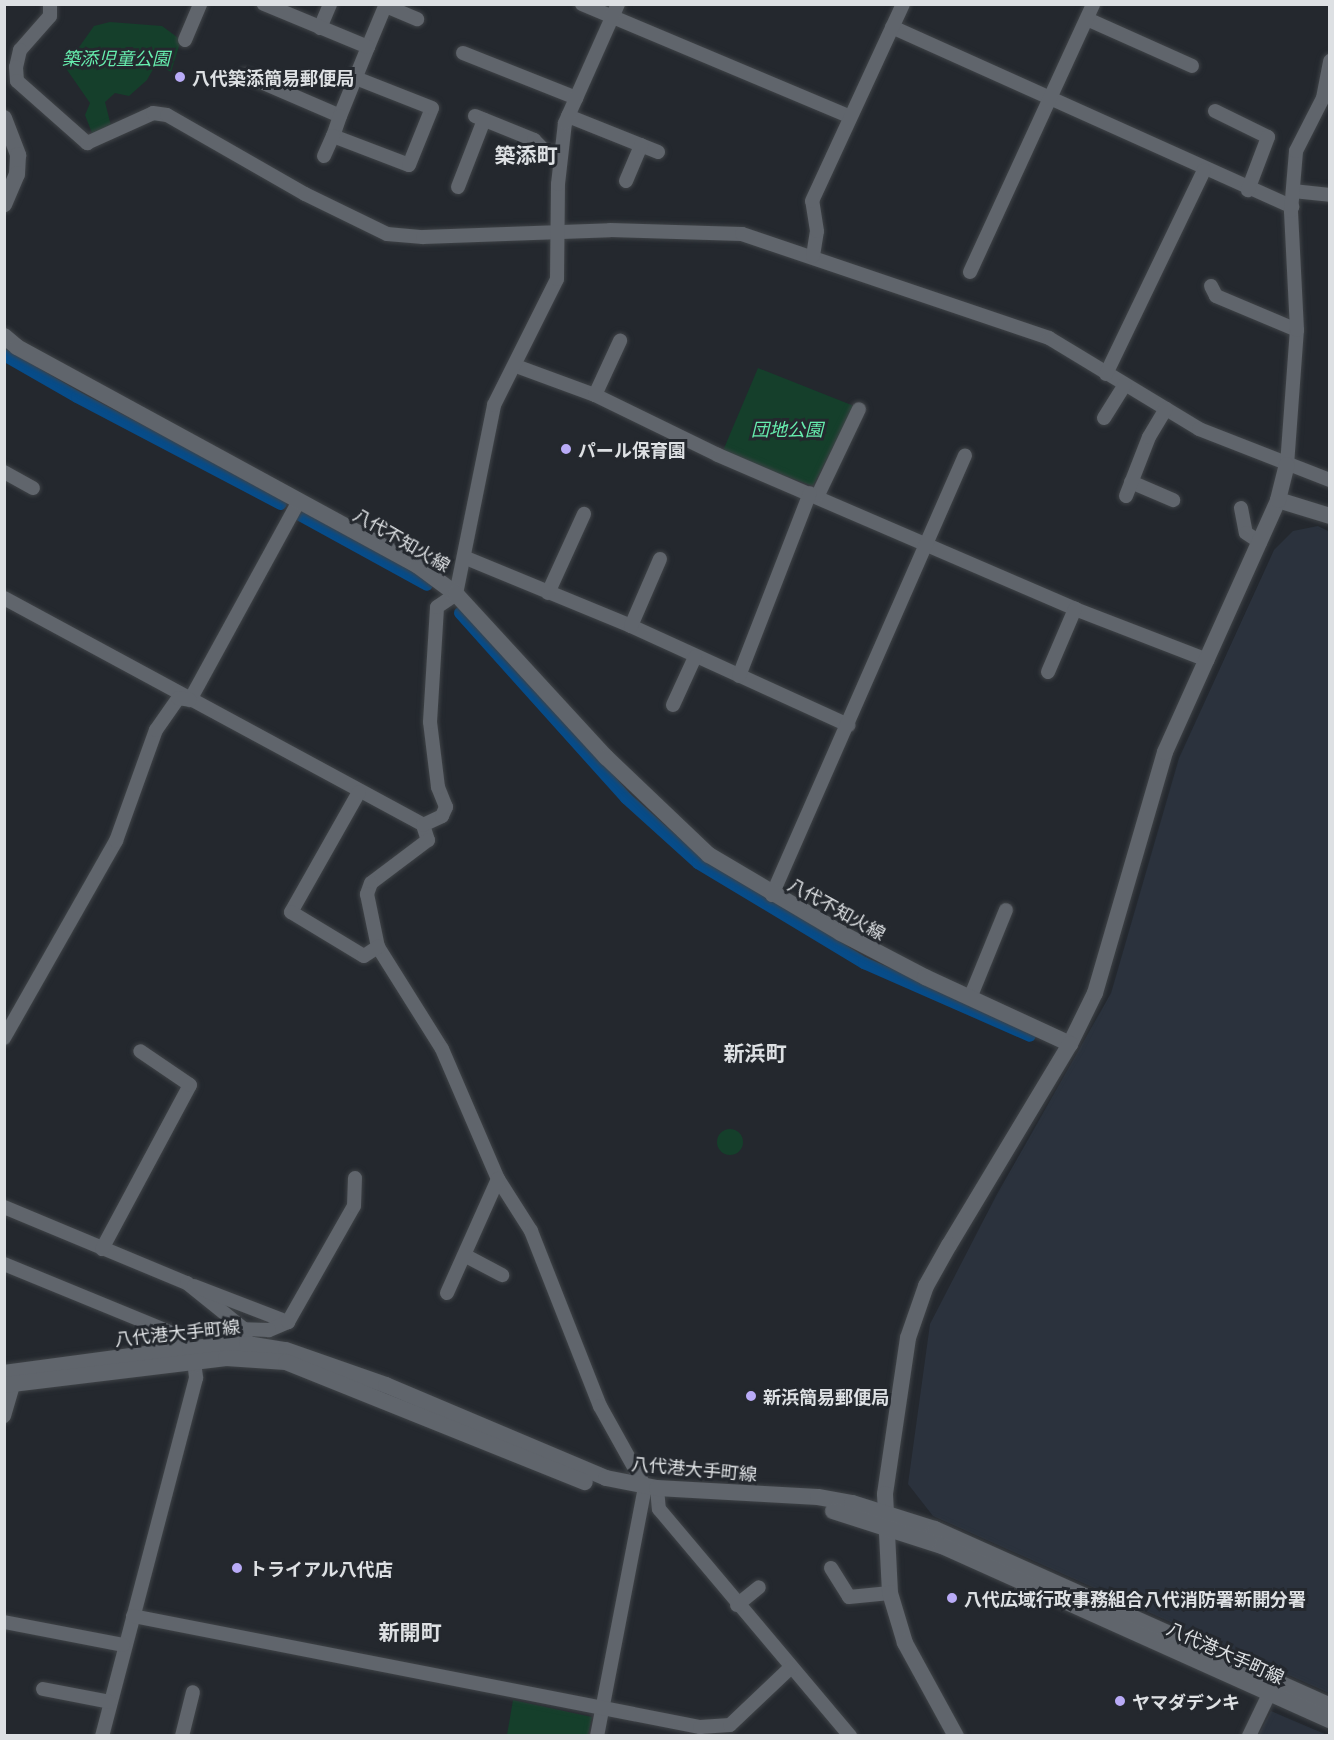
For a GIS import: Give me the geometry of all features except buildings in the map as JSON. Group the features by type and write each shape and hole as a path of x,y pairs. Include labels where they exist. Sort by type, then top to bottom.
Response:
{"main road":[{"path":"4,118 18,155 17,174 4,204"},
{"name":"八代不知火線","path":"4,336 16,348 298,503 417,565 456,594 606,757 709,855 772,894 970,998 1070,1044"},
{"path":"956,1736 905,1643 890,1593 885,1519 912,1318 949,1245 1070,1044 1095,993 1165,752 1278,500 1287,465"},
{"path":"1278,500 1329,516"},
{"name":"八代港大手町線","path":"10,1378 192,1354 246,1336 319,1359 606,1478 651,1493"},
{"name":"八代港大手町線","path":"192,1354 286,1362 604,1489 651,1493 818,1497 885,1519 935,1530 1272,1688 1329,1720"},
{"name":"八代港大手町線","path":"1272,1688 1329,1706"}],"street":[{"path":"50,4 50,15 20,50 15,67 17,81 87,143 153,113 166,115 305,194 387,234 423,237 610,230 741,234 813,256 1049,339 1199,429 1329,480"},
{"path":"185,40 200,4"},
{"path":"264,4 368,47"},
{"path":"320,27 330,4"},
{"path":"582,4 615,11 849,116"},
{"path":"813,256 817,231 812,201 849,116 903,4"},
{"path":"970,272 1093,4"},
{"path":"324,156 386,5 417,19"},
{"path":"423,825 442,816 446,807 438,787 430,722 430,686 437,607 456,594 466,558 494,405 516,366 557,279 561,157 568,116 615,11"},
{"path":"1087,18 1192,66"},
{"path":"892,27 1248,190 1292,207"},
{"path":"463,53 576,98"},
{"path":"1287,465 1297,330 1292,207 1296,152 1323,98 1329,61"},
{"path":"245,75 340,116"},
{"path":"333,136 409,165 432,108 356,78"},
{"path":"1215,111 1268,137 1248,190"},
{"path":"568,116 658,152"},
{"path":"458,187 480,118 534,140 544,150 561,157"},
{"path":"626,181 641,146"},
{"path":"1106,374 1210,172 1219,161"},
{"path":"1293,191 1329,195"},
{"path":"1211,286 1216,296 1297,330"},
{"path":"595,395 620,342"},
{"path":"516,366 595,395 718,455 814,494 1075,609 1207,660"},
{"path":"1104,418 1125,385"},
{"path":"1126,496 1166,409"},
{"path":"739,676 814,494 859,410"},
{"path":"772,894 965,456"},
{"path":"4,472 33,488"},
{"path":"1131,482 1173,500"},
{"path":"190,700 298,503"},
{"path":"1241,508 1246,533 1260,542"},
{"path":"548,593 584,514"},
{"path":"466,558 631,626 848,725"},
{"path":"631,626 660,559"},
{"path":"4,598 423,825 428,840 371,883 367,894 378,948 442,1049 498,1179 531,1231 600,1406 658,1509 790,1668 850,1736"},
{"path":"1048,672 1075,609"},
{"path":"674,705 695,657"},
{"path":"4,1038 116,841 156,730 178,698 190,700"},
{"path":"359,792 291,912 364,956 378,948"},
{"path":"970,998 1006,910"},
{"path":"102,1249 190,1085 140,1051"},
{"path":"187,1283 246,1336 288,1322 354,1206 355,1178"},
{"path":"447,1293 466,1256 498,1179"},
{"path":"4,1207 102,1249 288,1322"},
{"path":"466,1256 502,1275"},
{"path":"4,1264 182,1337 192,1354 196,1378 133,1616 123,1645 102,1736"},
{"path":"4,1416 10,1378"},
{"path":"597,1736 651,1493"},
{"path":"831,1568 849,1597 890,1593"},
{"path":"737,1605 759,1587"},
{"path":"133,1616 603,1709 717,1728 730,1725 790,1668"},
{"path":"4,1622 123,1645"},
{"path":"1249,1736 1272,1688"},
{"path":"43,1689 110,1702"},
{"path":"182,1736 193,1692"}],"shaded area":[{"path":"1318,526 1330,532 1329,1693 933,1516 908,1484 930,1324 996,1196 1111,993 1179,758 1274,550 1293,531"},
{"path":"1271,1711 1327,1735 1258,1735"}],"green space":[{"name":"築添児童公園","path":"110,22 162,26 181,40 171,72 156,64 147,80 129,96 115,93 105,102 111,126 94,138 85,115 90,103 65,67 94,26"},
{"name":"団地公園","path":"758,368 854,406 813,486 722,453"},
{"path":"730,1129 739,1133 743,1142 739,1151 730,1155 721,1151 717,1142 721,1133"},
{"path":"513,1700 592,1717 588,1735 507,1735"}],"waterway":[{"path":"4,355 77,397 281,504"},
{"path":"298,514 427,585"},
{"path":"460,613 626,798 698,863 864,963 1030,1036"}],"place":[{"name":"八代築添簡易郵便局","path":"180,77"},
{"name":"パール保育園","path":"566,449"},
{"name":"新浜簡易郵便局","path":"751,1396"},
{"name":"トライアル八代店","path":"237,1568"},
{"name":"八代広域行政事務組合八代消防署新開分署","path":"952,1598"},
{"name":"ヤマダデンキ","path":"1120,1701"}],"district":[{"name":"築添町","path":"526,154"},
{"name":"新浜町","path":"755,1052"},
{"name":"新開町","path":"410,1631"}]}
